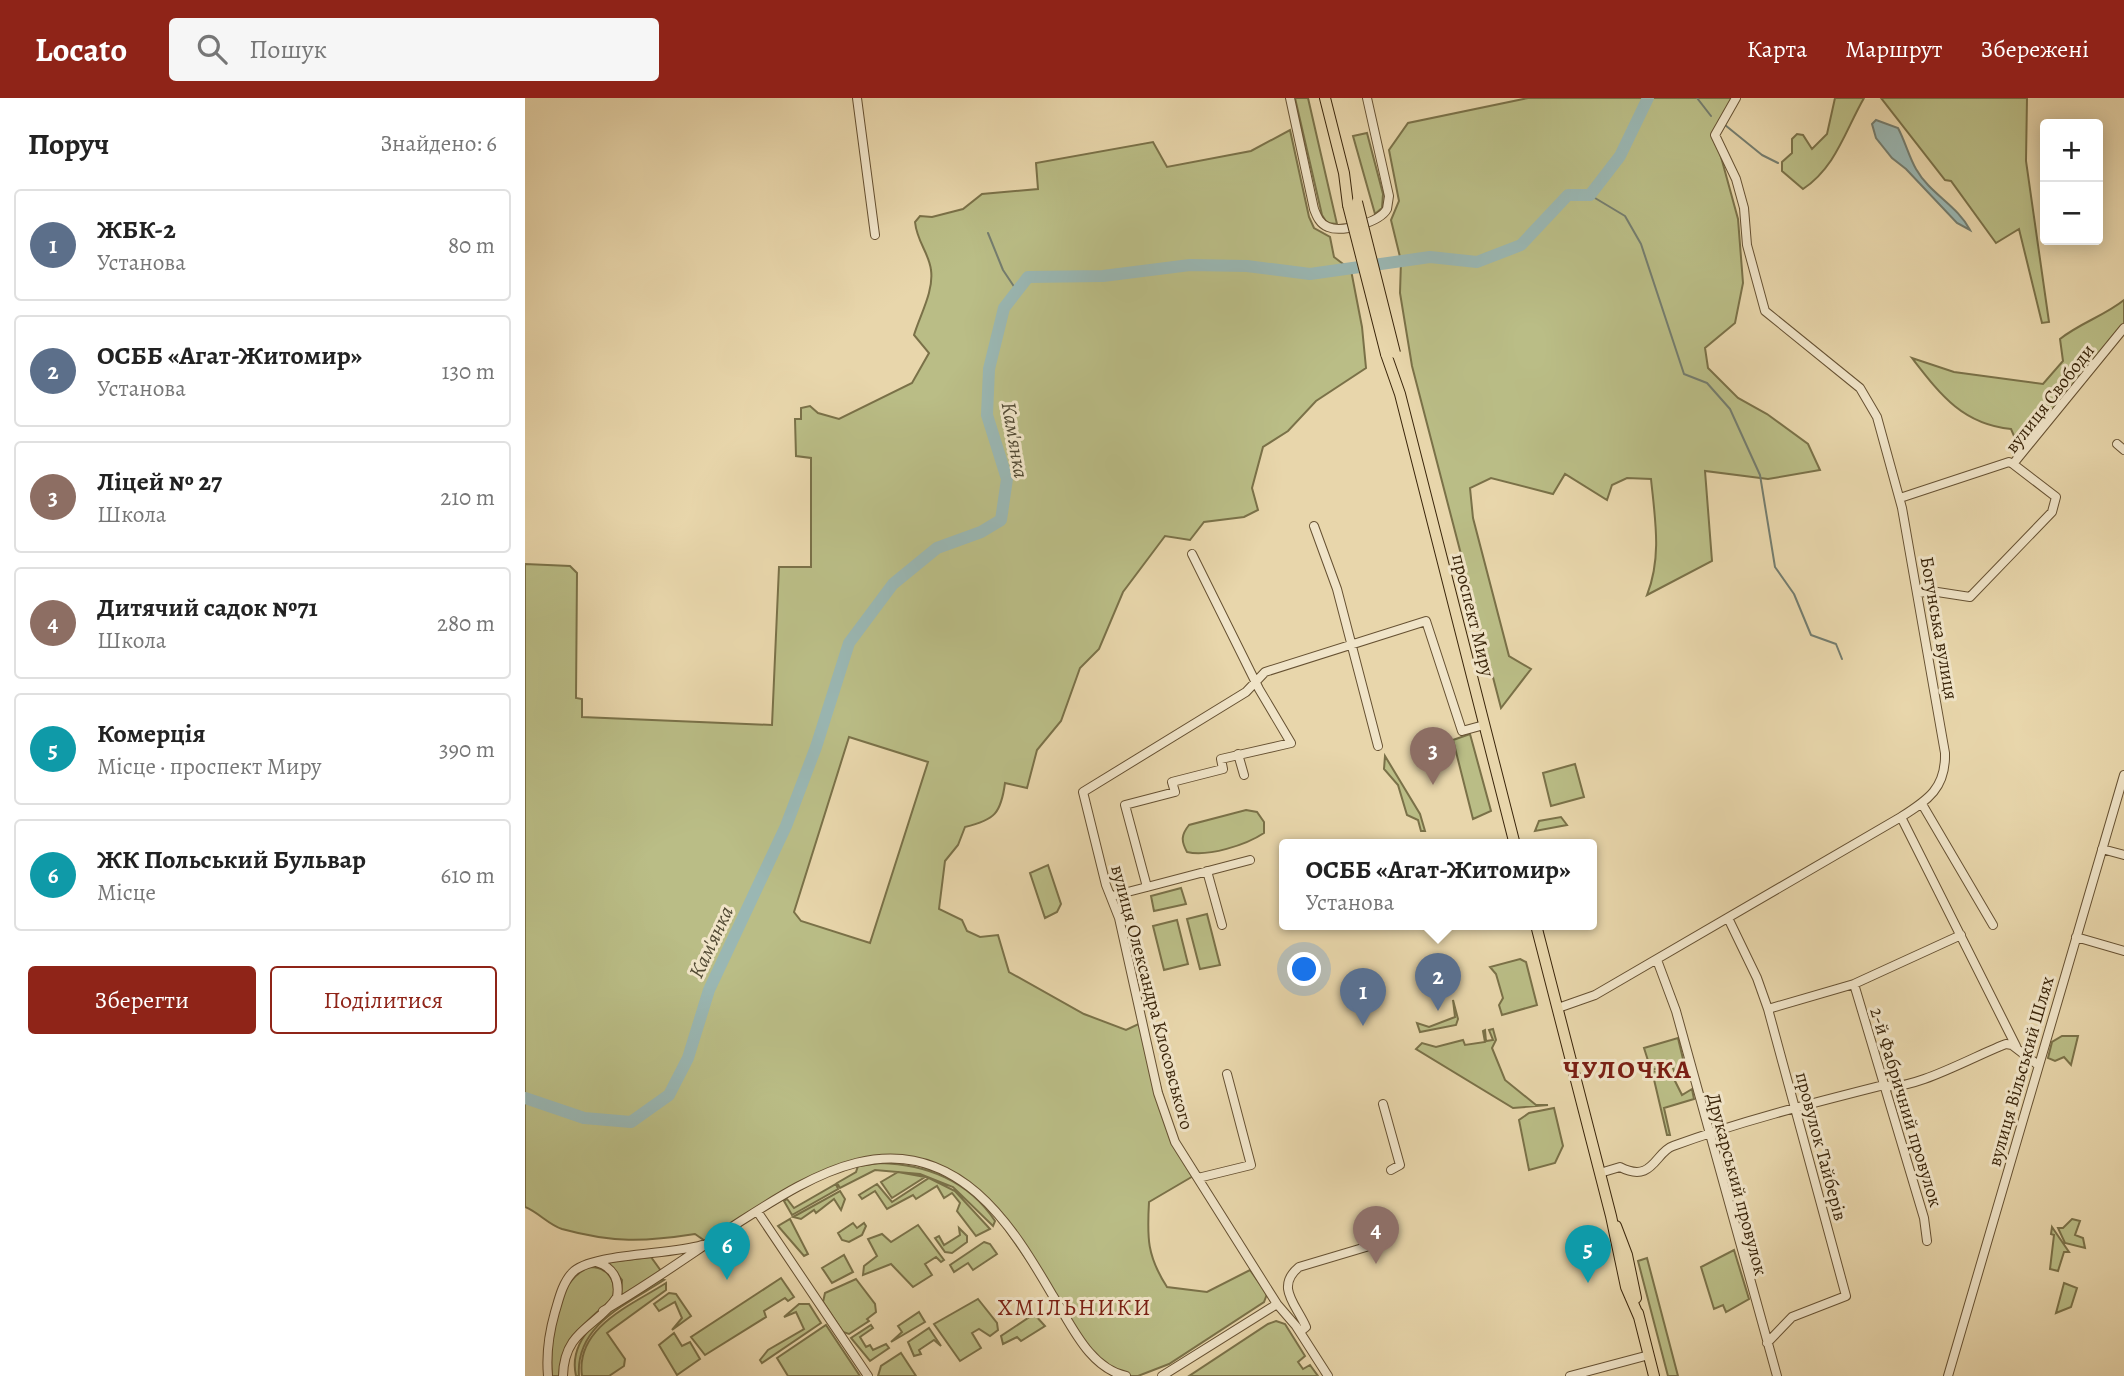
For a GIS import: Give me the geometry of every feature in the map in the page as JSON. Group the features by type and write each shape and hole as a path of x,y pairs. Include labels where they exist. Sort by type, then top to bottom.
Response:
{"main road":[{"name":"проспект Миру","path":"1325,98 1513,839"},
{"path":"1537,930 1611,1216 1627,1255 1654,1376"}],"street":[{"path":"857,98 875,235"},
{"path":"1290,98 1314,209 1321,223 1332,229 1380,217 1385,213 1389,202 1367,98"},
{"name":"Богунська вулиця","path":"1558,1008 1595,995 1901,817 1938,790 1944,773 1945,754 1919,593 1900,498 1877,417 1860,388 1765,311 1747,245 1741,198 1715,135 1736,98"},
{"name":"вулиця Свободи","path":"1919,593 1931,591 1970,597 2052,512 2056,497 2013,464 2124,328"},
{"path":"1900,498 2009,462 2013,464"},
{"path":"1314,526 1337,589 1378,746"},
{"path":"1147,887 1125,805 1175,792 1172,782 1223,769 1221,758 1291,743 1192,554"},
{"path":"1255,678 1265,672 1426,621 1462,731 1484,725"},
{"name":"вулиця Олександра Клосовського","path":"1255,678 1247,692 1083,792 1106,885 1112,896 1158,1093 1175,1142 1277,1304 1300,1332 1328,1376"},
{"path":"1238,754 1244,775"},
{"name":"вулиця Вільський Шлях","path":"1948,1376 2124,775"},
{"path":"1922,804 1993,925"},
{"path":"1901,817 2017,1049"},
{"path":"2102,849 2124,855"},
{"path":"1112,896 1250,860"},
{"path":"1207,871 1222,925"},
{"name":"провулок Тайберів","path":"1728,918 1757,978 1768,1009 1846,1296 1792,1317 1767,1343"},
{"path":"1768,1009 1854,984 1961,935"},
{"path":"2076,937 2124,951"},
{"name":"Друкарський провулок","path":"1657,960 1676,1011 1777,1376"},
{"name":"2-й Фабричний провулок","path":"1854,984 1924,1218 1927,1241"},
{"path":"1600,1173 1620,1167 1632,1173 1648,1169 1668,1147 1708,1132 1884,1085 1890,1087 1938,1074 2006,1044 2038,1065"},
{"path":"1198,1178 1251,1164 1227,1074"},
{"path":"1383,1104 1400,1165 1391,1170"},
{"path":"603,1311 813,1177 853,1162 897,1158 941,1170 980,1195 1005,1223 1083,1343 1105,1367 1126,1376"},
{"path":"757,1211 868,1376"},
{"path":"548,1376 548,1344 561,1293 574,1271 589,1263 678,1251 708,1243"},
{"path":"1300,1332 1306,1327 1286,1289 1287,1279 1292,1272 1299,1267 1366,1247"},
{"path":"563,1376 564,1362 575,1338 617,1297 617,1279 603,1265 589,1263"},
{"path":"1162,1376 1277,1304"},
{"path":"1570,1376 1649,1354"}],"green space":[{"path":"1295,98 1308,98 1337,224 1327,223 1322,215"},
{"path":"1528,98 1736,98 1715,135 1738,219 1743,283 1735,323 1705,348 1708,368 1738,398 1767,414 1808,444 1820,470 1768,479 1705,471 1712,561 1647,595 1656,552 1651,479 1627,478 1612,485 1607,500 1565,474 1553,494 1491,478 1470,488 1473,518 1509,656 1531,669 1501,708 1412,366 1400,293 1401,261 1391,220 1399,201 1389,150 1408,123"},
{"path":"1835,98 1864,98 1832,159 1803,189 1782,171 1782,162 1792,153 1792,139 1797,134 1803,135 1812,149 1827,134"},
{"path":"1881,98 2027,98 2026,161 2049,322 2042,323 2019,229 1996,243 1951,181 1945,180"},
{"path":"1290,130 1309,217 1314,228 1330,237 1334,257 1351,270 1362,327 1366,368 1316,401 1288,431 1263,447 1252,488 1258,510 1244,517 1204,522 1190,540 1165,536 1123,592 1099,649 1080,668 1061,721 1037,750 1027,788 1005,783 995,814 965,827 958,845 945,861 939,909 962,920 967,931 980,937 998,935 1009,972 1084,1014 1126,1030 1143,1022 1175,1142 1195,1175 1149,1202 1149,1237 1155,1266 1167,1287 1207,1292 1250,1270 1267,1294 1264,1302 1169,1364 1138,1376 1126,1376 1093,1356 991,1208 959,1179 897,1158 842,1165 708,1243 695,1234 629,1240 580,1234 557,1227 525,1207 525,564 570,566 577,573 576,698 582,699 582,717 772,725 779,567 811,567 811,458 796,456 795,419 801,419 801,408 810,406 818,413 839,419 912,383 929,353 914,335 929,295 931,278 930,264 916,229 915,222 920,216 932,217 963,209 982,194 1038,189 1036,163 1153,142 1167,167 1251,151","holes":["849,737 928,762 870,943 801,921 794,912"]},
{"path":"1367,133 1383,194 1382,208 1375,214 1353,136"},
{"path":"2124,300 2124,328 2022,454 2011,429 1979,421 1966,414 1932,384 1912,358 1954,372 2043,384 2063,361 2060,339"},
{"path":"1470,734 1491,811 1473,819 1453,740"},
{"path":"1385,756 1420,814 1425,831 1421,831 1418,820 1407,815 1398,785 1384,769"},
{"path":"1575,764 1584,797 1551,806 1543,773"},
{"path":"1246,810 1257,812 1264,822 1264,833 1227,849 1205,853 1187,852 1183,838 1189,825"},
{"path":"1561,817 1567,825 1535,831 1539,821"},
{"path":"1048,865 1061,904 1057,912 1045,918 1030,873"},
{"path":"1181,888 1186,904 1154,911 1151,896"},
{"path":"1207,914 1220,965 1200,969 1187,919"},
{"path":"1177,920 1188,964 1164,970 1153,926"},
{"path":"1520,959 1526,962 1537,1005 1502,1015 1499,1005 1503,998 1496,974 1490,967"},
{"path":"1453,1000 1458,1019 1456,1025 1420,1032 1417,1023 1429,1027 1455,1017"},
{"path":"1493,1029 1496,1040 1492,1048 1505,1080 1536,1105 1548,1105 1513,1108 1416,1049 1422,1043 1436,1047 1463,1040 1465,1045 1485,1042 1485,1030 1486,1041 1493,1040 1489,1030"},
{"path":"2062,1036 2078,1036 2071,1065 2064,1057 2055,1061 2048,1058 2052,1042"},
{"path":"1678,1038 1683,1059 1682,1069 1674,1071 1672,1065 1651,1070 1644,1048"},
{"path":"1652,1071 1672,1075 1682,1095 1692,1089 1694,1099 1664,1108 1670,1135 1667,1135"},
{"path":"1554,1108 1563,1146 1555,1163 1529,1170 1519,1120 1529,1113"},
{"path":"880,1163 914,1167 945,1177 973,1195 995,1221 993,1226 953,1187 920,1174 875,1170 840,1188 837,1183 856,1172 858,1166"},
{"path":"898,1172 925,1177 892,1198 881,1182"},
{"path":"929,1178 955,1191 990,1229 976,1236 957,1211 960,1203 952,1193 944,1198 937,1186 916,1199 913,1195 887,1209 875,1191 862,1199 859,1195 877,1184 892,1202"},
{"path":"836,1184 838,1189 792,1215 784,1201 787,1199 794,1208"},
{"path":"840,1191 845,1199 841,1210 834,1199 816,1213 814,1210 801,1219 793,1217"},
{"path":"790,1219 808,1254 804,1256 778,1226"},
{"path":"2072,1219 2080,1221 2075,1235 2083,1238 2085,1248 2065,1243 2058,1228 2063,1228"},
{"path":"853,1223 857,1228 864,1223 866,1226 862,1235 849,1242 842,1240 838,1233"},
{"path":"918,1225 944,1260 941,1262 936,1257 925,1264 932,1275 913,1287 891,1264 863,1275 864,1266 877,1256 868,1239 882,1234 891,1242"},
{"path":"2052,1227 2069,1252 2064,1252 2058,1271 2050,1269 2054,1235 2051,1234"},
{"path":"959,1228 967,1236 967,1242 952,1253 945,1252 935,1238 939,1236 944,1245 960,1235"},
{"path":"984,1242 990,1244 997,1254 973,1270 968,1263 954,1272 950,1265"},
{"path":"1734,1250 1749,1299 1726,1312 1723,1305 1714,1309 1701,1267"},
{"path":"844,1255 853,1272 832,1283 822,1268"},
{"path":"651,1257 661,1271 621,1298 622,1280 608,1262"},
{"path":"1647,1258 1678,1376 1668,1376 1638,1261"},
{"path":"590,1267 602,1269 610,1276 614,1286 613,1298 577,1331 565,1351 559,1376 552,1376 553,1331 561,1299 568,1285 578,1274"},
{"path":"781,1278 794,1297 788,1301 785,1298 764,1311 766,1317 705,1355 691,1337"},
{"path":"660,1279 664,1280 620,1307 594,1330 585,1343 580,1358 579,1376 576,1376 575,1359 580,1343 589,1330 616,1306"},
{"path":"856,1279 875,1304 876,1312 867,1319 869,1321 849,1334 843,1332 823,1302 825,1293"},
{"path":"666,1283 666,1290 607,1333 625,1359 624,1366 609,1376 582,1376 582,1359 587,1344 597,1331 623,1309"},
{"path":"2064,1283 2077,1288 2071,1307 2056,1313"},
{"path":"669,1293 676,1294 691,1316 672,1330 682,1318 675,1302 659,1311 654,1304"},
{"path":"978,1299 997,1323 998,1330 990,1336 979,1329 972,1333 981,1348 960,1361 934,1324"},
{"path":"799,1304 809,1304 821,1323 762,1363 760,1360 768,1350 804,1329 796,1312 784,1317"},
{"path":"919,1312 925,1322 891,1342 902,1332 898,1326"},
{"path":"1034,1314 1045,1326 1021,1341 1017,1337 1003,1344 1001,1336"},
{"path":"1276,1321 1285,1324 1305,1356 1298,1362 1303,1369 1310,1365 1318,1376 1189,1376 1268,1324"},
{"path":"826,1325 860,1376 788,1376 777,1358"},
{"path":"871,1325 873,1328 860,1337 866,1347 870,1345 873,1350 886,1344 889,1348 870,1361 851,1338"},
{"path":"929,1328 941,1346 934,1340 919,1350 921,1354 914,1356 908,1342"},
{"path":"674,1333 682,1346 690,1342 700,1359 677,1375 659,1345"},
{"path":"901,1353 916,1376 878,1376 881,1366"}],"water":[{"path":"1876,120 1898,128 1922,178 1958,213 1970,230 1957,223 1906,169 1892,158 1876,138 1872,124"}],"waterway":[{"name":"Кам'янка","path":"525,1098 584,1118 631,1122 669,1095 688,1058 709,990 786,826 816,747 849,643 893,584 937,548 981,532 1001,520 1007,479 987,415 989,369 1004,308 1028,277 1103,276 1190,265 1247,266 1310,274 1430,257 1477,262 1521,245 1568,195 1590,195 1620,156 1648,98"},
{"path":"1697,98 1711,116"},
{"path":"1725,125 1762,155 1778,163"},
{"path":"1590,195 1625,216 1641,244 1684,374 1707,383 1730,409 1760,475 1775,567 1794,594 1811,635 1836,644 1842,659"},
{"path":"988,233 1003,270 1017,291"}],"place":[{"name":"Ліцей № 27","path":"1433,785"},
{"name":"ОСББ «Агат-Житомир»","path":"1438,1011"},
{"name":"ЖБК-2","path":"1363,1026"},
{"name":"Дитячий садок №71","path":"1376,1264"},
{"name":"ЖК Польський Бульвар","path":"727,1280"},
{"name":"Комерція","path":"1588,1283"}],"district":[{"name":"ЧУЛОЧКА","path":"1628,1069"},
{"name":"ХМІЛЬНИКИ","path":"1075,1307"}]}
